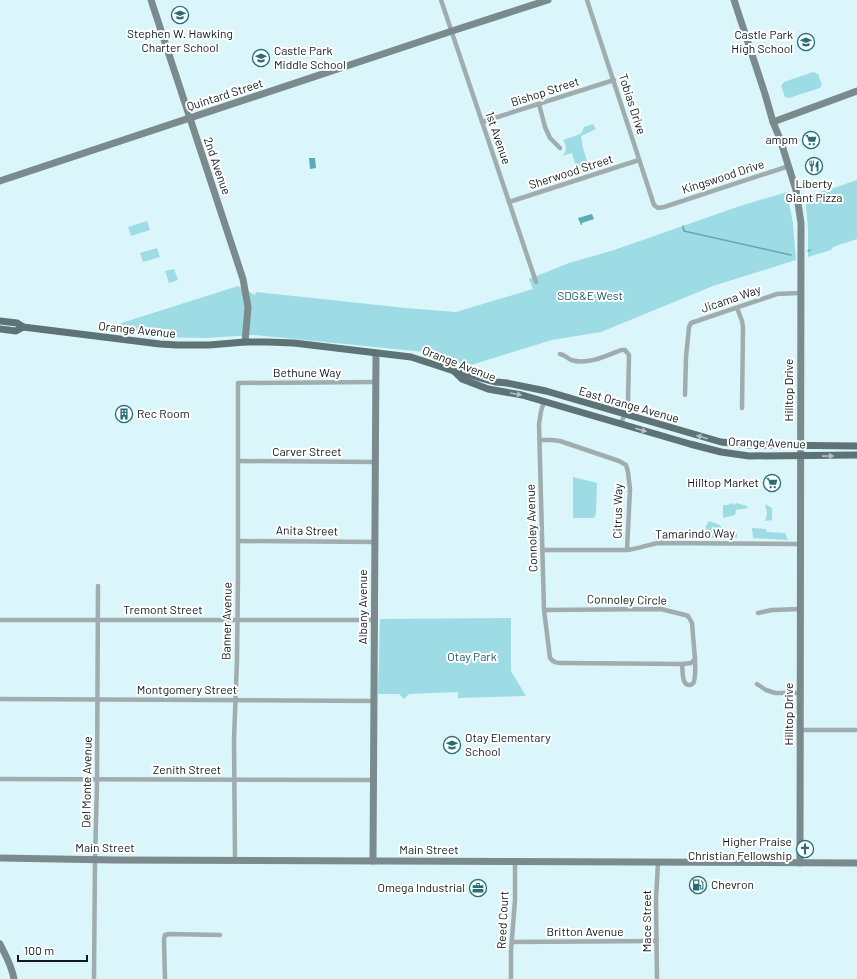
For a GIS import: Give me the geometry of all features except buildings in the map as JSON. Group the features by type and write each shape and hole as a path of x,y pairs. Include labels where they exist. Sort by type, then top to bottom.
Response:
{"main road":[{"name":"2nd Avenue","path":"151,0 243,279 248,307 245,342"},
{"name":"Quintard Street","path":"0,181 548,0"},
{"name":"Hilltop Drive","path":"734,0 773,122 789,166 796,190 801,223 800,863"},
{"path":"773,122 857,91"},
{"name":"Orange Avenue","path":"0,321 17,323 23,327 160,344 209,345 245,342 294,343 411,357 454,372 462,379 488,389 522,395 721,452 749,456 857,455"},
{"name":"Orange Avenue","path":"0,329 16,331 23,327"},
{"name":"Albany Avenue","path":"373,861 376,353"},
{"name":"East Orange Avenue","path":"454,372 464,373 496,382 507,382 547,392 721,442 750,445 800,446"},
{"path":"544,402 547,392"},
{"name":"Orange Avenue","path":"800,446 857,446"},
{"name":"Main Street","path":"0,858 95,860 857,863"},
{"path":"0,944 13,972 14,979"}],"street":[{"name":"1st Avenue","path":"441,0 536,282"},
{"name":"Tobias Drive","path":"587,0 654,204 658,208 664,207"},
{"name":"Bishop Street","path":"482,122 614,80"},
{"path":"539,104 550,138 560,148"},
{"name":"Sherwood Street","path":"509,202 639,160"},
{"name":"Kingswood Drive","path":"664,207 789,166"},
{"name":"Jicama Way","path":"685,395 686,357 690,327 692,323 777,294 800,292"},
{"path":"737,308 743,328 742,408"},
{"path":"560,354 571,360 592,361 621,350 625,350 629,355 628,403 621,424"},
{"name":"Bethune Way","path":"238,383 376,382"},
{"name":"Banner Avenue","path":"235,860 238,383"},
{"name":"Connoley Avenue","path":"544,402 540,424 544,610 549,654 552,661 556,663 682,664"},
{"name":"Citrus Way","path":"540,440 560,441 619,461 626,465 630,489 627,550"},
{"name":"Carver Street","path":"238,461 376,462"},
{"name":"Anita Street","path":"238,541 375,542"},
{"name":"Tamarindo Way","path":"543,550 627,550 658,543 800,544"},
{"name":"Del Monte Avenue","path":"94,979 98,586"},
{"name":"Connoley Circle","path":"544,610 661,609 685,614 692,623 695,679 694,683 691,685 684,682 682,664"},
{"path":"758,613 772,610 800,609"},
{"name":"Tremont Street","path":"0,620 374,620"},
{"path":"682,664 691,662 695,659"},
{"path":"757,684 766,690 775,693 800,693"},
{"name":"Montgomery Street","path":"0,699 374,701"},
{"path":"800,730 857,730"},
{"name":"Zenith Street","path":"0,779 373,780"},
{"name":"Reed Court","path":"511,979 515,900 515,861"},
{"name":"Mace Street","path":"657,979 656,899 658,862"},
{"path":"165,979 165,935 220,935"},
{"name":"Britton Avenue","path":"512,942 657,941"}],"green space":[{"path":"813,72 818,74 822,85 820,88 789,98 785,97 781,86 784,82"},
{"path":"593,124 596,129 581,136 590,170 578,174 572,153 562,156 566,149 563,140 580,134 584,127"},
{"path":"857,180 857,239 833,247 831,250 808,257 808,229 805,196"},
{"name":"SDG&E West","path":"787,192 793,223 796,260 713,286 601,332 552,340 468,366 425,352 253,335 207,338 148,337 112,331 112,326 238,286 255,295 256,292 456,312 533,289 529,279 569,263 614,250 740,206"},
{"path":"147,221 150,230 131,236 128,227"},
{"path":"157,248 160,257 143,262 140,253"},
{"path":"174,269 178,280 169,283 165,271"},
{"path":"573,477 597,483 596,514 594,518 573,518"},
{"path":"732,503 734,505 736,503 747,506 748,508 736,510 735,515 723,518 723,505"},
{"path":"765,504 772,508 772,520 765,521 767,514"},
{"path":"709,521 720,525 724,533 735,531 737,538 692,538 692,533 705,533 706,526"},
{"path":"752,528 766,529 767,532 785,533 788,540 753,538"},
{"path":"659,532 674,533 674,539 659,538"},
{"name":"Otay Park","path":"511,618 511,671 526,696 458,698 458,692 409,694 404,699 399,694 378,694 380,619"}],"shaded area":[{"path":"309,158 315,158 316,168 310,169"},
{"path":"592,214 594,219 582,223 581,225 578,218"}],"waterway":[{"path":"683,226 684,231 791,255"}],"place":[{"name":"Stephen W. Hawking Charter School","path":"180,15"},
{"name":"Castle Park High School","path":"806,42"},
{"name":"Castle Park Middle School","path":"261,58"},
{"name":"ampm","path":"811,140"},
{"name":"Liberty Giant Pizza","path":"814,166"},
{"name":"Rec Room","path":"124,414"},
{"name":"Hilltop Market","path":"772,483"},
{"name":"Otay Elementary School","path":"452,745"},
{"name":"Higher Praise Christian Fellowship","path":"805,849"},
{"name":"Chevron","path":"698,885"},
{"name":"Omega Industrial","path":"478,888"}]}
